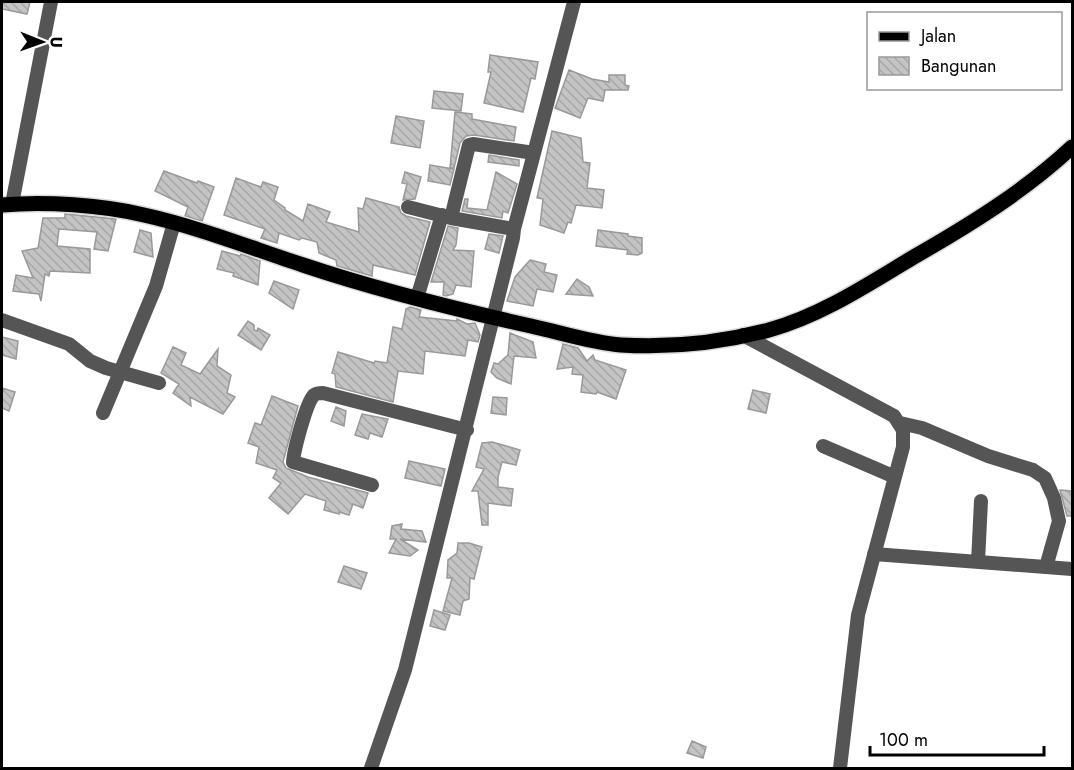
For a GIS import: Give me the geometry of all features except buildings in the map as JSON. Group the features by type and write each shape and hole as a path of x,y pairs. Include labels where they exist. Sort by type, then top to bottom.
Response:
{"main road":[{"path":"7,205 107,208 145,215 329,274 495,318 619,345 688,345 712,343 771,329 838,302 1007,199 1072,147"}],"street":[{"path":"7,205 51,2"},
{"path":"371,768 405,670 495,318 514,229 574,2"},
{"path":"417,298 469,145 534,153"},
{"path":"408,207 514,229"},
{"path":"103,413 156,285 174,223"},
{"path":"2,320 69,344 90,361 159,383"},
{"path":"743,335 894,416 900,423 904,436 858,615 840,768"},
{"path":"372,485 293,462 300,430 312,398 317,394 323,393 467,430"},
{"path":"900,423 922,428 988,456 1033,470 1045,478 1054,498 1059,520 1046,567"},
{"path":"823,446 894,477"},
{"path":"978,561 981,501"},
{"path":"874,554 1072,569"}]}
